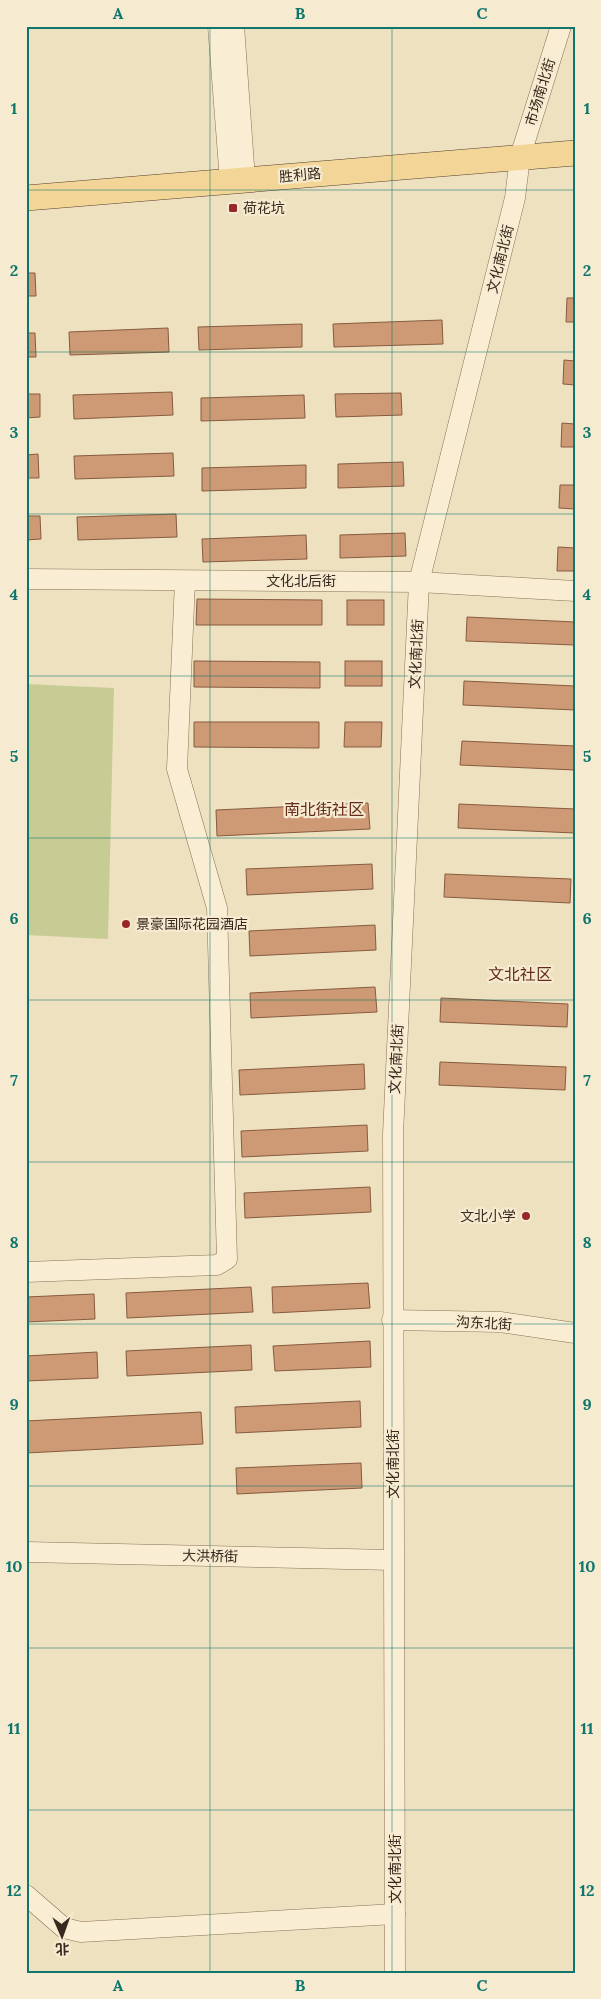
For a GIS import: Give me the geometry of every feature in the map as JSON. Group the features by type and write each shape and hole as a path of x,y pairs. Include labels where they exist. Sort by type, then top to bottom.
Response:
{"main road":[{"name":"胜利路","path":"26,198 575,153"}],"street":[{"path":"218,26 238,180"},
{"path":"234,26 238,180"},
{"name":"市场南北街","path":"520,157 560,26"},
{"name":"文化南北街","path":"396,1973 392,1320 393,1134 420,582 515,198 520,157"},
{"name":"文化北后街","path":"26,579 420,582 575,591"},
{"path":"26,1272 217,1265 227,1260 217,908 177,769 185,580"},
{"name":"沟东北街","path":"392,1320 500,1322 575,1333"},
{"name":"大洪桥街","path":"26,1552 393,1560"},
{"path":"26,1895 64,1928 81,1932 395,1914"}],"green space":[{"path":"26,684 114,688 108,939 26,935"}],"building":[{"path":"26,273 35,273 36,296 26,296"},
{"path":"567,298 575,298 575,322 566,322"},
{"path":"442,320 443,344 334,347 333,324"},
{"path":"302,324 302,347 199,350 198,327"},
{"path":"168,328 169,352 70,355 69,332"},
{"path":"26,333 35,333 36,357 26,357"},
{"path":"564,360 575,361 575,385 563,384"},
{"path":"172,392 173,415 74,419 73,395"},
{"path":"401,393 402,415 336,417 335,394"},
{"path":"26,394 40,394 40,417 26,418"},
{"path":"304,395 305,418 201,421 201,398"},
{"path":"562,423 575,424 575,447 561,447"},
{"path":"173,453 174,476 75,479 74,456"},
{"path":"38,454 39,478 26,478 26,455"},
{"path":"403,462 404,486 338,488 338,464"},
{"path":"306,465 306,488 202,491 202,468"},
{"path":"560,485 575,485 575,509 559,508"},
{"path":"176,514 177,537 78,540 77,517"},
{"path":"26,516 40,516 41,539 26,540"},
{"path":"405,533 406,556 340,558 340,535"},
{"path":"306,535 307,559 203,562 202,539"},
{"path":"558,547 575,548 575,571 557,571"},
{"path":"197,599 322,600 322,625 196,625"},
{"path":"347,600 384,600 384,625 347,625"},
{"path":"467,617 575,622 575,645 466,641"},
{"path":"194,661 320,662 320,688 194,687"},
{"path":"345,661 382,661 382,686 345,686"},
{"path":"464,681 575,686 575,710 463,705"},
{"path":"194,722 319,722 319,748 194,747"},
{"path":"345,722 382,722 381,747 344,747"},
{"path":"462,741 575,746 575,770 460,765"},
{"path":"368,803 370,829 217,836 216,810"},
{"path":"459,804 575,809 575,833 458,828"},
{"path":"372,864 373,889 247,895 246,869"},
{"path":"445,874 571,879 570,903 444,897"},
{"path":"375,925 376,950 250,956 249,931"},
{"path":"375,987 377,1012 251,1018 250,993"},
{"path":"441,998 568,1004 567,1027 440,1022"},
{"path":"440,1062 566,1067 565,1090 439,1085"},
{"path":"364,1064 365,1089 240,1095 239,1070"},
{"path":"367,1125 368,1151 242,1157 241,1131"},
{"path":"370,1187 371,1212 245,1218 244,1193"},
{"path":"368,1283 370,1308 273,1313 272,1287"},
{"path":"251,1287 253,1312 127,1318 126,1293"},
{"path":"94,1294 95,1319 26,1322 26,1297"},
{"path":"370,1341 371,1367 275,1371 273,1346"},
{"path":"251,1345 252,1370 127,1376 126,1351"},
{"path":"97,1352 98,1378 26,1381 26,1356"},
{"path":"360,1401 361,1427 236,1433 235,1407"},
{"path":"201,1412 203,1444 26,1453 26,1421"},
{"path":"361,1463 362,1488 237,1494 236,1468"}],"place":[{"name":"荷花坑","path":"233,208"},
{"name":"景豪国际花园酒店","path":"126,924"},
{"name":"文北小学","path":"526,1216"}],"district":[{"name":"南北街社区","path":"324,809"},
{"name":"文北社区","path":"520,974"}]}
